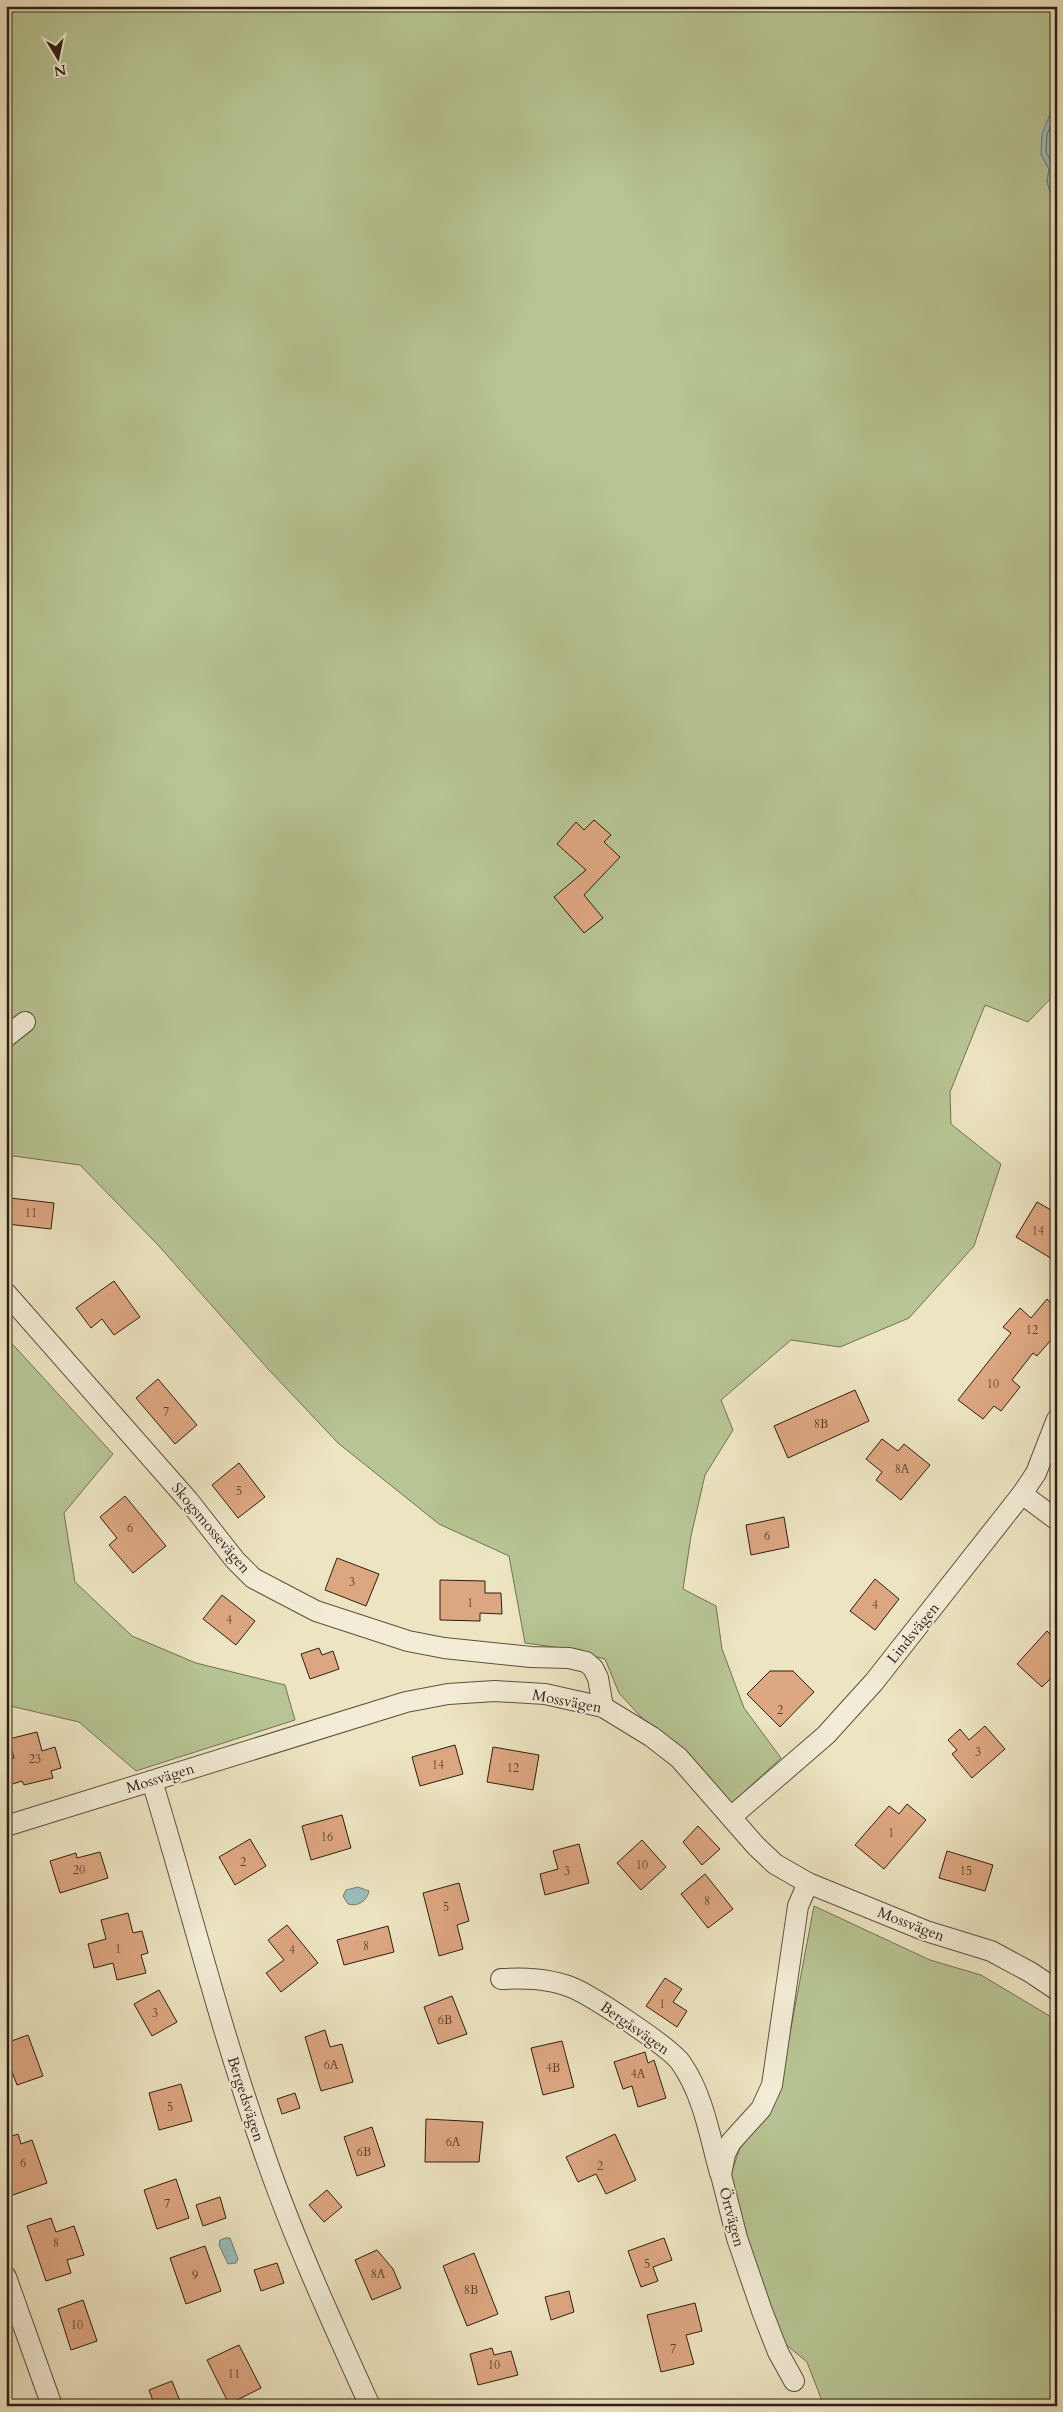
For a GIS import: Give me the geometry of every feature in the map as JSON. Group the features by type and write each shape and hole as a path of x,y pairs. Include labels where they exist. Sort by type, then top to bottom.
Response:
{"street":[{"path":"6,1037 25,1022"},
{"name":"Skogsmossevägen","path":"6,1293 188,1500 235,1560 253,1578 316,1611 408,1641 444,1648 531,1657 570,1658 586,1662 593,1668 598,1678 603,1707"},
{"name":"Lindsvägen","path":"731,1817 826,1735 874,1682 1022,1494 1036,1473 1057,1420"},
{"path":"1022,1494 1057,1520"},
{"name":"Mossvägen","path":"6,1826 406,1702 448,1694 495,1691 545,1694 603,1707 652,1737 679,1758 775,1864 808,1883 926,1931 991,1952 1030,1972 1057,1990"},
{"name":"Bergedsvägen","path":"152,1781 185,1887 224,2032 261,2145 301,2248 370,2406"},
{"name":"Örtvägen","path":"794,2381 778,2352 762,2311 737,2238 721,2175 725,2154 730,2142 760,2109 772,2085 798,1906 808,1883"},
{"name":"Bergåsvägen","path":"500,1979 544,1979 570,1986 658,2041 680,2061 693,2082 721,2175"},
{"path":"6,2277 52,2406"}],"green space":[{"path":"6,6 1057,6 1057,106 1051,112 1041,154 1049,169 1047,182 1051,194 1057,197 1057,992 1028,1022 985,1005 950,1092 951,1124 1001,1164 974,1246 909,1318 840,1347 791,1340 721,1400 733,1430 705,1475 691,1536 683,1589 716,1606 722,1649 744,1708 781,1758 731,1804 695,1762 641,1717 619,1693 605,1659 562,1648 525,1643 509,1556 439,1524 338,1443 269,1370 158,1245 80,1165 6,1155"},
{"path":"6,1337 113,1454 64,1513 75,1582 132,1636 196,1663 285,1685 295,1720 136,1771 79,1722 6,1705"},
{"path":"814,1906 930,1960 981,1975 1048,2015 1057,2023 1057,2406 821,2406 822,2401 807,2362 778,2338 739,2227 731,2175 739,2150 776,2094 784,2065"}],"water":[{"path":"1057,106 1057,197 1051,194 1047,182 1049,169 1041,154 1042,134 1051,112"},
{"path":"358,1887 369,1891 366,1898 359,1904 348,1904 343,1896 346,1890"},
{"path":"230,2238 238,2259 236,2263 228,2264 219,2245 220,2240"}],"building":[{"path":"594,820 611,835 604,842 620,857 584,895 603,918 584,933 554,897 586,870 557,844 576,822 584,830"},
{"path":"10,1198 54,1203 51,1229 7,1224"},
{"path":"1037,1202 1056,1213 1051,1223 1057,1226 1057,1262 1016,1237"},
{"path":"114,1281 140,1317 114,1335 102,1319 91,1328 76,1308"},
{"path":"1047,1299 1057,1308 1057,1333 1037,1356 1033,1353 1012,1380 1020,1387 1001,1411 994,1406 983,1419 958,1400 1011,1333 1003,1327 1020,1308 1031,1318"},
{"path":"158,1379 197,1425 175,1444 136,1398"},
{"path":"855,1390 869,1421 788,1458 774,1426"},
{"path":"882,1439 898,1451 904,1444 930,1465 901,1500 876,1480 882,1472 866,1459"},
{"path":"239,1463 265,1497 238,1518 212,1485"},
{"path":"125,1496 166,1546 133,1573 109,1545 117,1538 100,1517"},
{"path":"784,1517 789,1547 751,1555 746,1525"},
{"path":"337,1558 379,1574 366,1606 325,1590"},
{"path":"875,1579 899,1599 875,1630 850,1611"},
{"path":"440,1580 485,1581 485,1593 501,1593 502,1614 480,1613 480,1621 440,1620"},
{"path":"222,1595 255,1621 236,1645 203,1619"},
{"path":"1047,1631 1057,1640 1057,1672 1042,1687 1017,1664"},
{"path":"319,1648 322,1655 333,1651 339,1669 310,1679 301,1654"},
{"path":"770,1671 793,1671 814,1692 780,1727 747,1694"},
{"path":"985,1726 1005,1749 972,1778 952,1754 957,1750 948,1740 960,1729 969,1740"},
{"path":"37,1732 42,1751 55,1747 61,1768 51,1771 53,1778 24,1785 22,1781 6,1786 6,1760 14,1758 9,1739"},
{"path":"455,1745 463,1774 420,1786 412,1757"},
{"path":"493,1747 539,1755 533,1790 487,1782"},
{"path":"907,1804 926,1820 884,1869 855,1845 889,1806 899,1814"},
{"path":"342,1815 351,1848 311,1860 302,1826"},
{"path":"698,1826 720,1849 702,1865 683,1842"},
{"path":"250,1839 266,1866 235,1885 219,1857"},
{"path":"642,1840 666,1867 641,1890 617,1863"},
{"path":"579,1844 589,1883 545,1895 540,1874 558,1869 553,1851"},
{"path":"947,1851 993,1865 985,1891 939,1878"},
{"path":"100,1852 108,1878 60,1893 50,1861 76,1853 77,1858"},
{"path":"705,1874 733,1909 708,1928 681,1894"},
{"path":"459,1883 469,1921 457,1925 463,1949 439,1956 423,1893"},
{"path":"128,1913 133,1933 142,1931 148,1953 141,1955 146,1973 117,1980 113,1963 94,1968 88,1944 106,1939 101,1920"},
{"path":"287,1925 318,1963 281,1992 266,1973 284,1960 268,1940"},
{"path":"388,1926 394,1952 344,1965 337,1940"},
{"path":"665,1978 682,1989 673,2002 687,2011 677,2027 646,2006"},
{"path":"159,1990 177,2022 152,2036 134,2004"},
{"path":"452,1996 467,2034 438,2044 424,2007"},
{"path":"325,2030 330,2047 342,2044 353,2082 321,2091 305,2037"},
{"path":"28,2035 43,2076 17,2085 10,2066 6,2067 6,2043"},
{"path":"562,2041 574,2087 543,2095 531,2048"},
{"path":"645,2052 648,2063 654,2060 666,2098 638,2107 632,2086 623,2089 614,2062"},
{"path":"181,2084 192,2121 159,2130 149,2093"},
{"path":"295,2093 300,2108 282,2114 277,2099"},
{"path":"426,2119 483,2122 479,2162 425,2162"},
{"path":"372,2127 385,2166 357,2176 344,2137"},
{"path":"18,2134 21,2144 32,2140 47,2183 10,2196 6,2186 6,2138"},
{"path":"615,2134 636,2180 606,2194 596,2174 578,2182 566,2157"},
{"path":"176,2179 189,2218 157,2229 144,2190"},
{"path":"327,2190 342,2207 324,2222 309,2205"},
{"path":"220,2197 226,2218 203,2226 196,2205"},
{"path":"51,2218 56,2232 74,2226 84,2255 67,2260 71,2273 46,2281 27,2226"},
{"path":"664,2238 672,2260 653,2267 658,2281 641,2287 628,2251"},
{"path":"205,2246 221,2291 186,2304 170,2258"},
{"path":"377,2250 393,2269 401,2288 372,2300 355,2260"},
{"path":"474,2253 498,2314 467,2326 443,2266"},
{"path":"277,2263 284,2283 261,2291 254,2270"},
{"path":"569,2291 574,2312 551,2320 545,2297"},
{"path":"83,2300 97,2341 71,2350 58,2309"},
{"path":"695,2303 702,2331 686,2335 694,2364 661,2372 647,2315"},
{"path":"239,2345 261,2388 229,2404 207,2360"},
{"path":"492,2348 494,2355 511,2351 518,2375 478,2385 470,2354"},
{"path":"172,2381 182,2406 155,2406 149,2390"}]}
